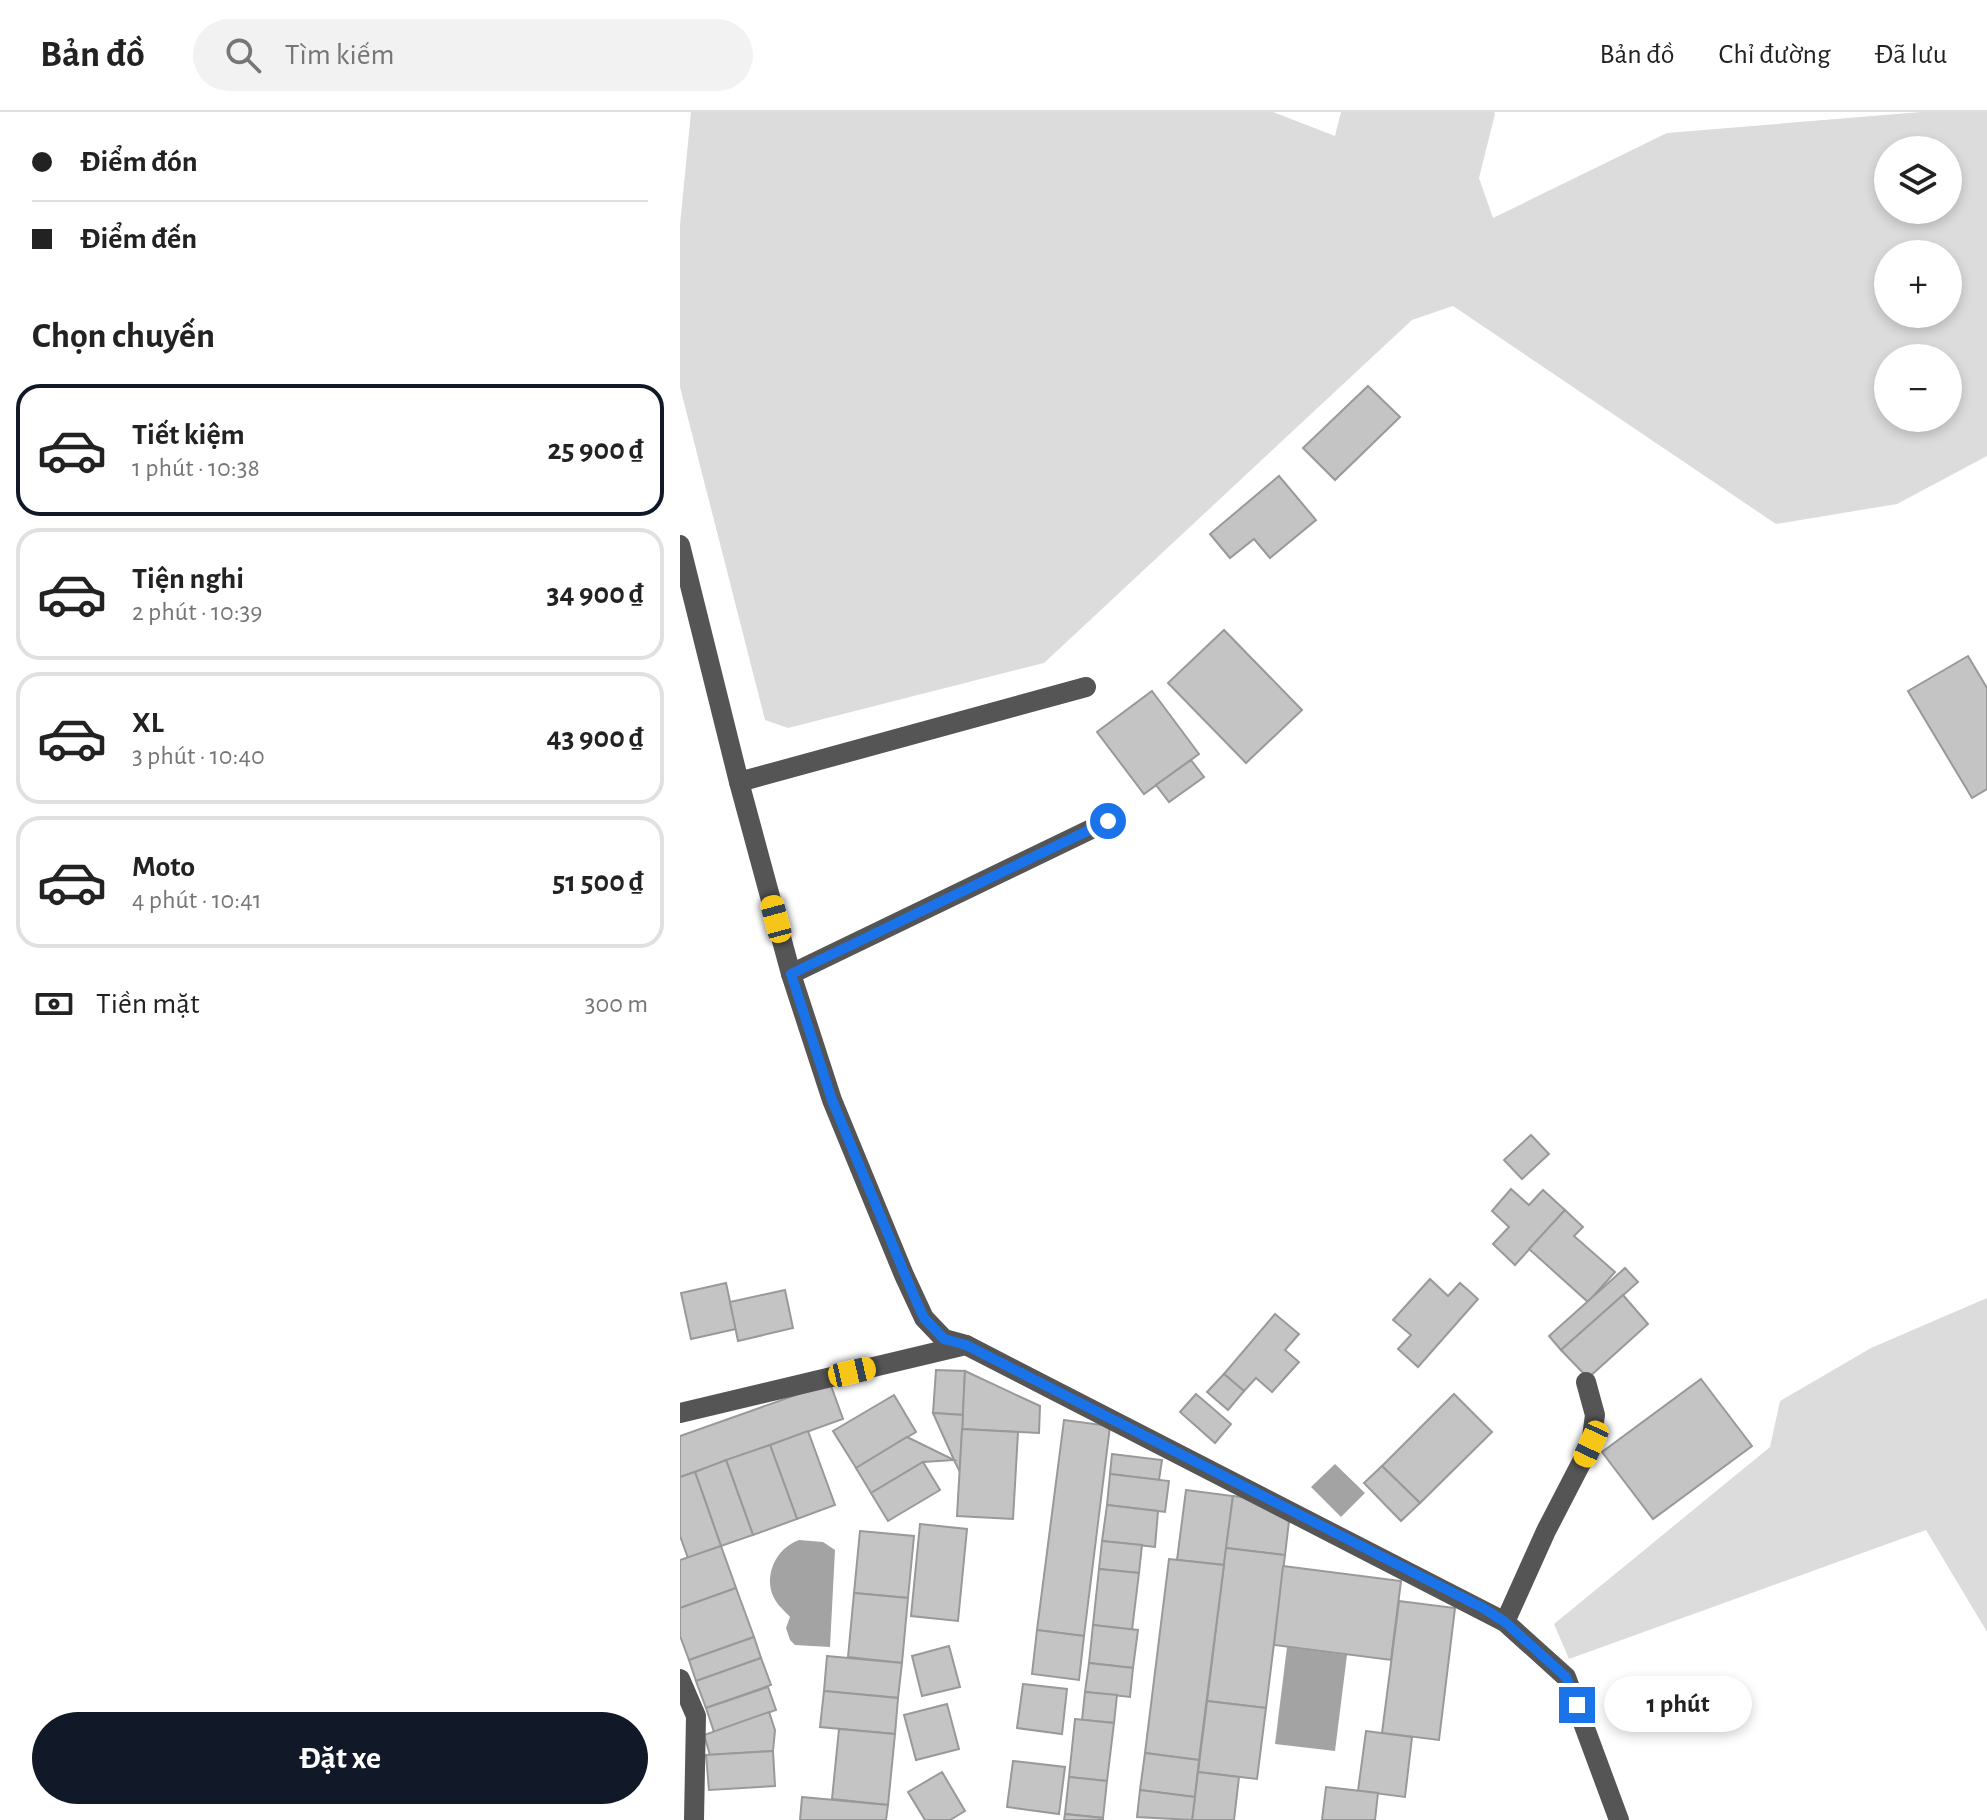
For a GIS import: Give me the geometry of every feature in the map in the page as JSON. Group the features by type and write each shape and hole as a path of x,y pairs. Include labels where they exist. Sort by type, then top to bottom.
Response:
{"street":[{"path":"680,545 791,974 832,1100 924,1318 944,1339 966,1345 1505,1622 1566,1677 1619,1820"},
{"path":"739,782 1086,687"},
{"path":"791,974 1108,821"},
{"path":"680,1413 966,1345"},
{"path":"1505,1622 1546,1531 1591,1444 1595,1415 1586,1382"},
{"path":"680,1679 696,1716 694,1820"}],"shaded area":[{"path":"691,112 1273,112 1335,136 1341,112 1494,112 1479,178 1493,218 1667,133 1921,112 1987,112 1987,456 1897,504 1776,524 1453,306 1412,320 1044,663 788,728 765,720 680,387 680,225"},
{"path":"1987,1298 1987,1632 1926,1530 1569,1659 1554,1624 1770,1447 1780,1401 1871,1348"},
{"path":"1335,1464 1365,1493 1341,1517 1311,1487"},
{"path":"799,1540 823,1542 835,1550 830,1647 795,1645 786,1628 790,1617 771,1590 771,1572 778,1556"},
{"path":"1287,1647 1347,1655 1335,1751 1275,1744"}],"building":[{"path":"1368,386 1400,417 1335,480 1303,448"},
{"path":"1279,476 1316,520 1270,558 1254,539 1230,558 1210,534"},
{"path":"1224,630 1302,710 1246,763 1168,683"},
{"path":"1968,656 1987,688 1987,789 1972,798 1908,691"},
{"path":"1152,691 1199,754 1144,794 1097,732"},
{"path":"1191,760 1204,777 1169,802 1156,785"},
{"path":"1531,1135 1549,1154 1522,1179 1504,1160"},
{"path":"1511,1189 1529,1205 1543,1190 1565,1210 1515,1265 1493,1244 1509,1227 1492,1211"},
{"path":"1565,1210 1583,1227 1574,1236 1615,1272 1588,1302 1529,1249"},
{"path":"1625,1268 1638,1282 1561,1350 1549,1336"},
{"path":"1430,1279 1448,1296 1460,1283 1478,1299 1418,1367 1398,1349 1411,1335 1393,1320"},
{"path":"726,1283 736,1329 691,1339 681,1293"},
{"path":"785,1290 793,1328 738,1341 730,1302"},
{"path":"1623,1295 1648,1324 1588,1378 1561,1350"},
{"path":"1275,1314 1299,1334 1285,1350 1299,1362 1272,1392 1256,1378 1244,1391 1224,1374"},
{"path":"936,1370 965,1371 963,1415 933,1413"},
{"path":"965,1371 1040,1406 1039,1433 962,1429"},
{"path":"1224,1374 1244,1391 1228,1410 1207,1392"},
{"path":"1701,1379 1752,1446 1653,1519 1602,1452"},
{"path":"830,1383 843,1419 680,1477 680,1436"},
{"path":"1196,1394 1231,1424 1215,1443 1180,1412"},
{"path":"1454,1394 1492,1432 1420,1503 1382,1466"},
{"path":"894,1395 916,1432 856,1468 833,1431"},
{"path":"933,1413 963,1415 960,1472 954,1460"},
{"path":"1064,1420 1110,1426 1084,1636 1037,1630"},
{"path":"962,1429 1018,1432 1013,1519 957,1516"},
{"path":"808,1431 835,1505 797,1519 770,1445"},
{"path":"907,1437 954,1460 923,1462 871,1493 856,1468"},
{"path":"770,1445 797,1519 753,1535 726,1460"},
{"path":"1112,1454 1162,1460 1159,1480 1110,1474"},
{"path":"726,1460 753,1535 721,1546 695,1472"},
{"path":"923,1462 940,1490 888,1521 871,1493"},
{"path":"1382,1466 1420,1503 1401,1521 1364,1483"},
{"path":"695,1472 721,1546 688,1558 680,1536 680,1477"},
{"path":"1110,1474 1169,1481 1165,1512 1107,1505"},
{"path":"1186,1490 1233,1496 1224,1565 1177,1560"},
{"path":"1233,1496 1249,1498 1289,1521 1285,1555 1226,1548"},
{"path":"1107,1505 1158,1511 1155,1547 1102,1541"},
{"path":"920,1524 967,1529 958,1621 911,1616"},
{"path":"860,1531 914,1536 908,1598 854,1593"},
{"path":"1102,1541 1142,1545 1139,1573 1099,1569"},
{"path":"721,1546 736,1588 680,1608 680,1560"},
{"path":"1226,1548 1285,1555 1266,1708 1207,1701"},
{"path":"1169,1559 1224,1565 1199,1760 1145,1753"},
{"path":"1283,1566 1401,1581 1391,1660 1274,1645"},
{"path":"1099,1569 1139,1573 1132,1630 1093,1625"},
{"path":"736,1588 754,1637 689,1660 680,1636 680,1608"},
{"path":"854,1593 908,1598 902,1663 848,1657"},
{"path":"1399,1601 1455,1608 1439,1740 1382,1733"},
{"path":"1093,1625 1138,1630 1133,1668 1089,1663"},
{"path":"1037,1630 1084,1636 1079,1680 1032,1674"},
{"path":"754,1637 761,1658 696,1681 689,1660"},
{"path":"949,1646 960,1687 922,1696 912,1656"},
{"path":"827,1656 902,1663 898,1698 824,1691"},
{"path":"761,1658 771,1685 706,1708 696,1681"},
{"path":"1089,1663 1133,1668 1130,1697 1085,1692"},
{"path":"1023,1684 1067,1689 1062,1734 1017,1728"},
{"path":"768,1687 776,1710 714,1732 706,1708"},
{"path":"824,1691 898,1698 895,1734 820,1727"},
{"path":"1085,1692 1117,1695 1114,1723 1082,1720"},
{"path":"1207,1701 1266,1708 1257,1779 1198,1772"},
{"path":"947,1704 959,1749 916,1760 904,1715"},
{"path":"769,1712 775,1730 773,1751 710,1755 704,1735"},
{"path":"1075,1719 1114,1723 1107,1781 1069,1777"},
{"path":"839,1729 895,1734 888,1805 832,1799"},
{"path":"1366,1731 1412,1737 1405,1797 1358,1791"},
{"path":"773,1751 775,1786 709,1790 706,1755"},
{"path":"1145,1753 1199,1760 1195,1797 1140,1790"},
{"path":"1013,1761 1065,1767 1059,1814 1007,1807"},
{"path":"942,1772 965,1811 950,1820 925,1820 908,1792"},
{"path":"1198,1772 1239,1777 1234,1820 1192,1820"},
{"path":"1069,1777 1107,1781 1103,1818 1065,1814"},
{"path":"1326,1787 1378,1793 1375,1820 1322,1820"},
{"path":"1140,1790 1195,1797 1192,1820 1137,1817"},
{"path":"802,1797 888,1805 886,1820 800,1820"},
{"path":"1065,1814 1103,1818 1103,1820 1064,1820"}],"route":[{"path":"1108,821 791,974 832,1100 924,1318 944,1339 966,1345 1483,1608 1505,1622 1566,1677 1577,1705"}]}
